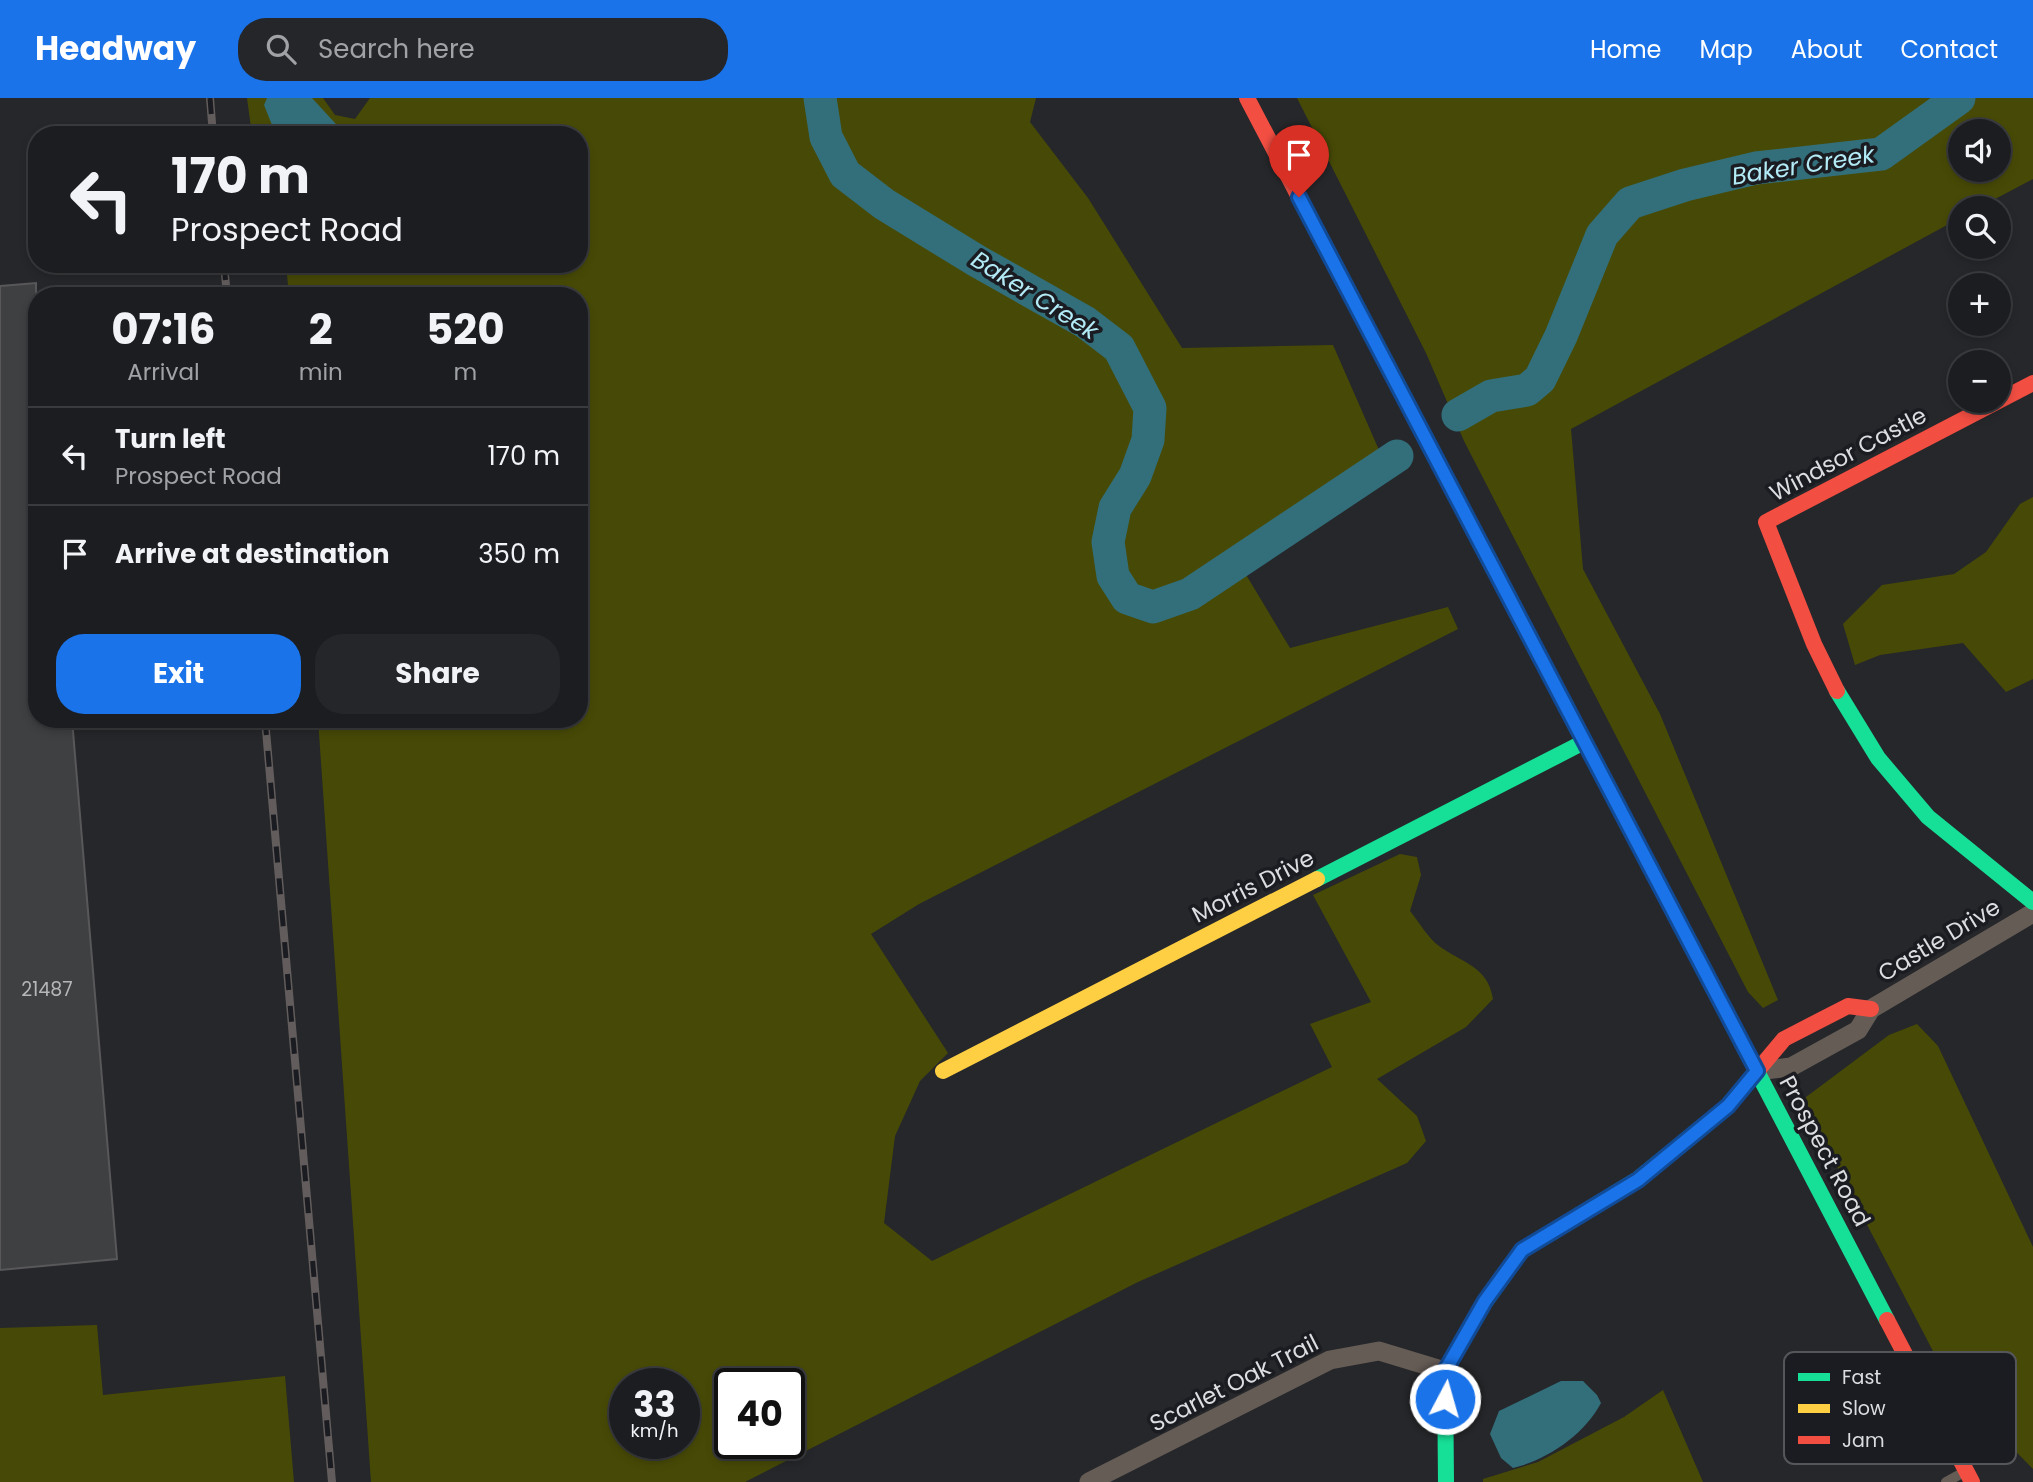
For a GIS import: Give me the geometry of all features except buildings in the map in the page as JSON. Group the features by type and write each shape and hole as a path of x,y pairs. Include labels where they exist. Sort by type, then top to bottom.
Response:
{"street":[{"name":"Prospect Road","path":"1247,98 1904,1352"},
{"name":"Windsor Castle","path":"2033,383 1766,522 1814,644 1841,699 1878,758 1928,817 2033,902"},
{"name":"Morris Drive","path":"943,1071 1584,742"},
{"name":"Castle Drive","path":"1757,1071 1791,1067 1858,1030 1871,1009 2033,913"},
{"name":"Castle Drive","path":"1757,1071 1784,1039 1848,1006 1871,1009"},
{"path":"1446,1482 1445,1371 1485,1301 1522,1250 1638,1180 1728,1106 1757,1071"},
{"name":"Scarlet Oak Trail","path":"1089,1482 1330,1360 1379,1351 1445,1371"}],"lane":[{"path":"1946,1482 1969,1476"}],"shaded area":[{"path":"247,98 323,98 335,115 355,119 370,98 1036,98 1030,122 1088,198 1182,348 1333,345 1379,450 1233,553 1290,648 1448,607 1458,629 919,904 871,934 948,1053 920,1081 895,1136 884,1223 932,1261 1332,1067 1310,1024 1371,1002 1313,895 1400,854 1417,857 1421,875 1410,911 1435,943 1480,972 1486,979 1493,999 1466,1027 1377,1079 1417,1116 1426,1141 1407,1163 1138,1282 805,1451 805,1368 714,1368 714,1459 790,1459 745,1482 371,1482 319,728 588,728 588,287 288,287 287,273 588,273 588,126 251,126"},
{"path":"1297,98 2033,98 2033,179 2001,196 1948,196 1948,225 1571,429 1583,569 1660,714 1778,1000 1763,1008 1748,992 1464,441 1426,353"},
{"path":"2033,497 2033,679 2006,692 1963,643 1880,655 1855,665 1843,624 1882,585 1954,574 1986,552 2020,504"},
{"path":"1917,1024 1938,1046 2033,1247 2033,1469 2016,1452 2016,1352 1933,1352 1802,1100 1889,1035"},
{"path":"97,1325 103,1395 285,1376 294,1482 0,1482 0,1328"},
{"path":"1663,1390 1703,1482 1483,1482 1483,1479 1538,1462 1624,1417"}],"water":[{"path":"267,98 312,98 338,126 272,126 264,105"},
{"path":"1561,1381 1583,1381 1601,1403 1585,1426 1563,1445 1539,1459 1513,1468 1501,1458 1490,1434 1499,1411"}],"waterway":[{"name":"Baker Creek","path":"820,98 826,137 845,174 884,204 1085,322 1119,348 1150,408 1148,440 1135,476 1115,508 1108,542 1113,576 1127,598 1153,607 1190,594 1397,456"},
{"name":"Baker Creek","path":"1458,415 1491,396 1527,390 1540,379 1561,336 1602,235 1630,203 1685,185 1756,168 1881,154 1959,98"}],"railway":[{"path":"210,98 212,126"},
{"path":"225,273 226,287"},
{"path":"266,728 332,1482"}],"traffic: fast":[{"path":"1837,691 1878,758 1928,817 2033,902"},
{"path":"1317,879 1584,742"},
{"path":"1642,852 1887,1320"},
{"path":"1446,1482 1445,1371 1485,1302 1522,1250 1638,1179 1717,1115"}],"traffic: slow":[{"path":"1471,525 1642,852"},
{"path":"943,1071 1317,879"}],"traffic: jam":[{"path":"1247,98 1471,525"},
{"path":"1837,691 1814,644 1766,522 2033,383"},
{"path":"1717,1115 1728,1106 1784,1039 1848,1006 1871,1009"},
{"path":"1887,1320 1904,1352"},
{"path":"1963,1464 1972,1482"}],"route":[{"path":"1299,197 1757,1071 1728,1106 1638,1180 1522,1250 1485,1301 1445,1371 1445,1399"}]}
